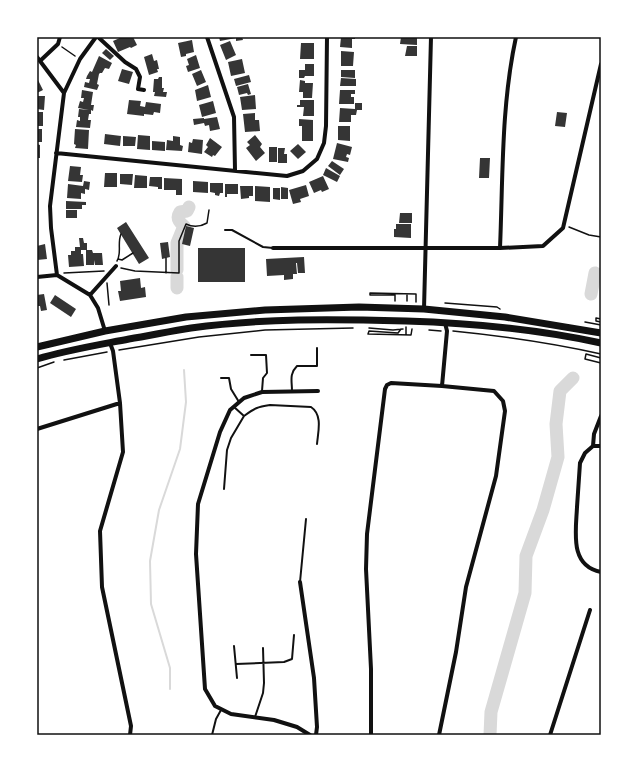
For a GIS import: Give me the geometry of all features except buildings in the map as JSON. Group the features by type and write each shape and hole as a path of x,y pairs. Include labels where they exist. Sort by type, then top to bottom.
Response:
{"highway":[{"path":"37,347 105,331 186,317 265,310 359,308 424,309 505,317 601,333"},
{"path":"37,359 110,343 191,328 264,321 362,320 445,322 510,328 570,336 601,343"}],"street":[{"path":"60,37 58,44 38,59 64,93"},
{"path":"57,276 50,213 64,93 80,59 97,37 125,62 136,69 140,78 138,89 144,90"},
{"path":"207,37 234,117 235,170"},
{"path":"56,153 287,176 303,171 317,159 324,143 326,126 327,37"},
{"path":"424,309 431,37"},
{"path":"500,248 506,100 509,67 516,37"},
{"path":"273,248 426,249 543,246 563,228 601,64"},
{"path":"90,295 116,266"},
{"path":"37,277 57,276 90,295 98,308 105,331"},
{"path":"442,386 447,331 445,322"},
{"path":"110,343 113,351 120,403 124,452 100,531 102,587 130,726 130,735"},
{"path":"371,735 371,669 366,568 367,534 386,389 387,385 391,383 494,391 503,401 505,411 496,476 467,582 456,652 439,735"},
{"path":"310,735 297,727 274,720 231,714 215,706 205,689 196,554 198,504 220,432 230,410 244,398 262,392 318,391"},
{"path":"37,429 120,403"},
{"path":"594,446 594,434 601,416"},
{"path":"601,446 594,446 585,453 580,463 576,537 579,554 582,560 594,571 601,572"},
{"path":"300,582 314,678 317,727 316,735"},
{"path":"550,735 590,610"}],"lane":[{"path":"225,230 232,230 263,247 273,248"},
{"path":"292,391 290,375 292,370 297,366 317,366 317,348"},
{"path":"251,355 266,355 267,373 263,378 262,392"},
{"path":"221,378 229,378 232,389 239,403"},
{"path":"224,489 227,450 231,438 244,416 256,408 276,405 311,407 318,415 317,444"},
{"path":"234,407 244,416"},
{"path":"300,582 306,519"},
{"path":"236,664 264,664 284,662 292,659 294,635"},
{"path":"234,646 237,678"},
{"path":"255,718 264,683 263,648"},
{"path":"212,735 216,719 221,710"}],"path":[{"path":"58,44 80,59"},
{"path":"120,234 119,257 116,266 135,271 179,273 179,240 186,224 198,227 208,223 209,210"},
{"path":"563,225 589,235 601,237"},
{"path":"118,259 122,260 132,253"},
{"path":"166,258 166,273"},
{"path":"57,276 73,272 112,271"},
{"path":"103,281 107,282 108,305"},
{"path":"396,301 395,295 370,295 370,292 416,294 416,302"},
{"path":"601,319 596,318 596,321 601,322"},
{"path":"364,327 393,330 401,329 412,329 411,335 368,334 369,331 398,333 401,329"},
{"path":"118,350 199,337 265,330 356,328"},
{"path":"426,330 506,337 580,349 601,354"},
{"path":"37,368 59,361 109,351"},
{"path":"601,358 586,354 585,359 601,363"}],"waterway":[{"path":"177,270 177,243 184,226 179,221 178,216 180,212 187,211 189,207"},
{"path":"591,294 595,273 601,276"},
{"path":"177,277 177,288"},
{"path":"170,689 170,668 151,604 150,561 159,510 180,449 186,402 184,370"},
{"path":"490,735 491,712 525,593 526,556 543,510 558,457 556,424 560,391 573,378"}]}
